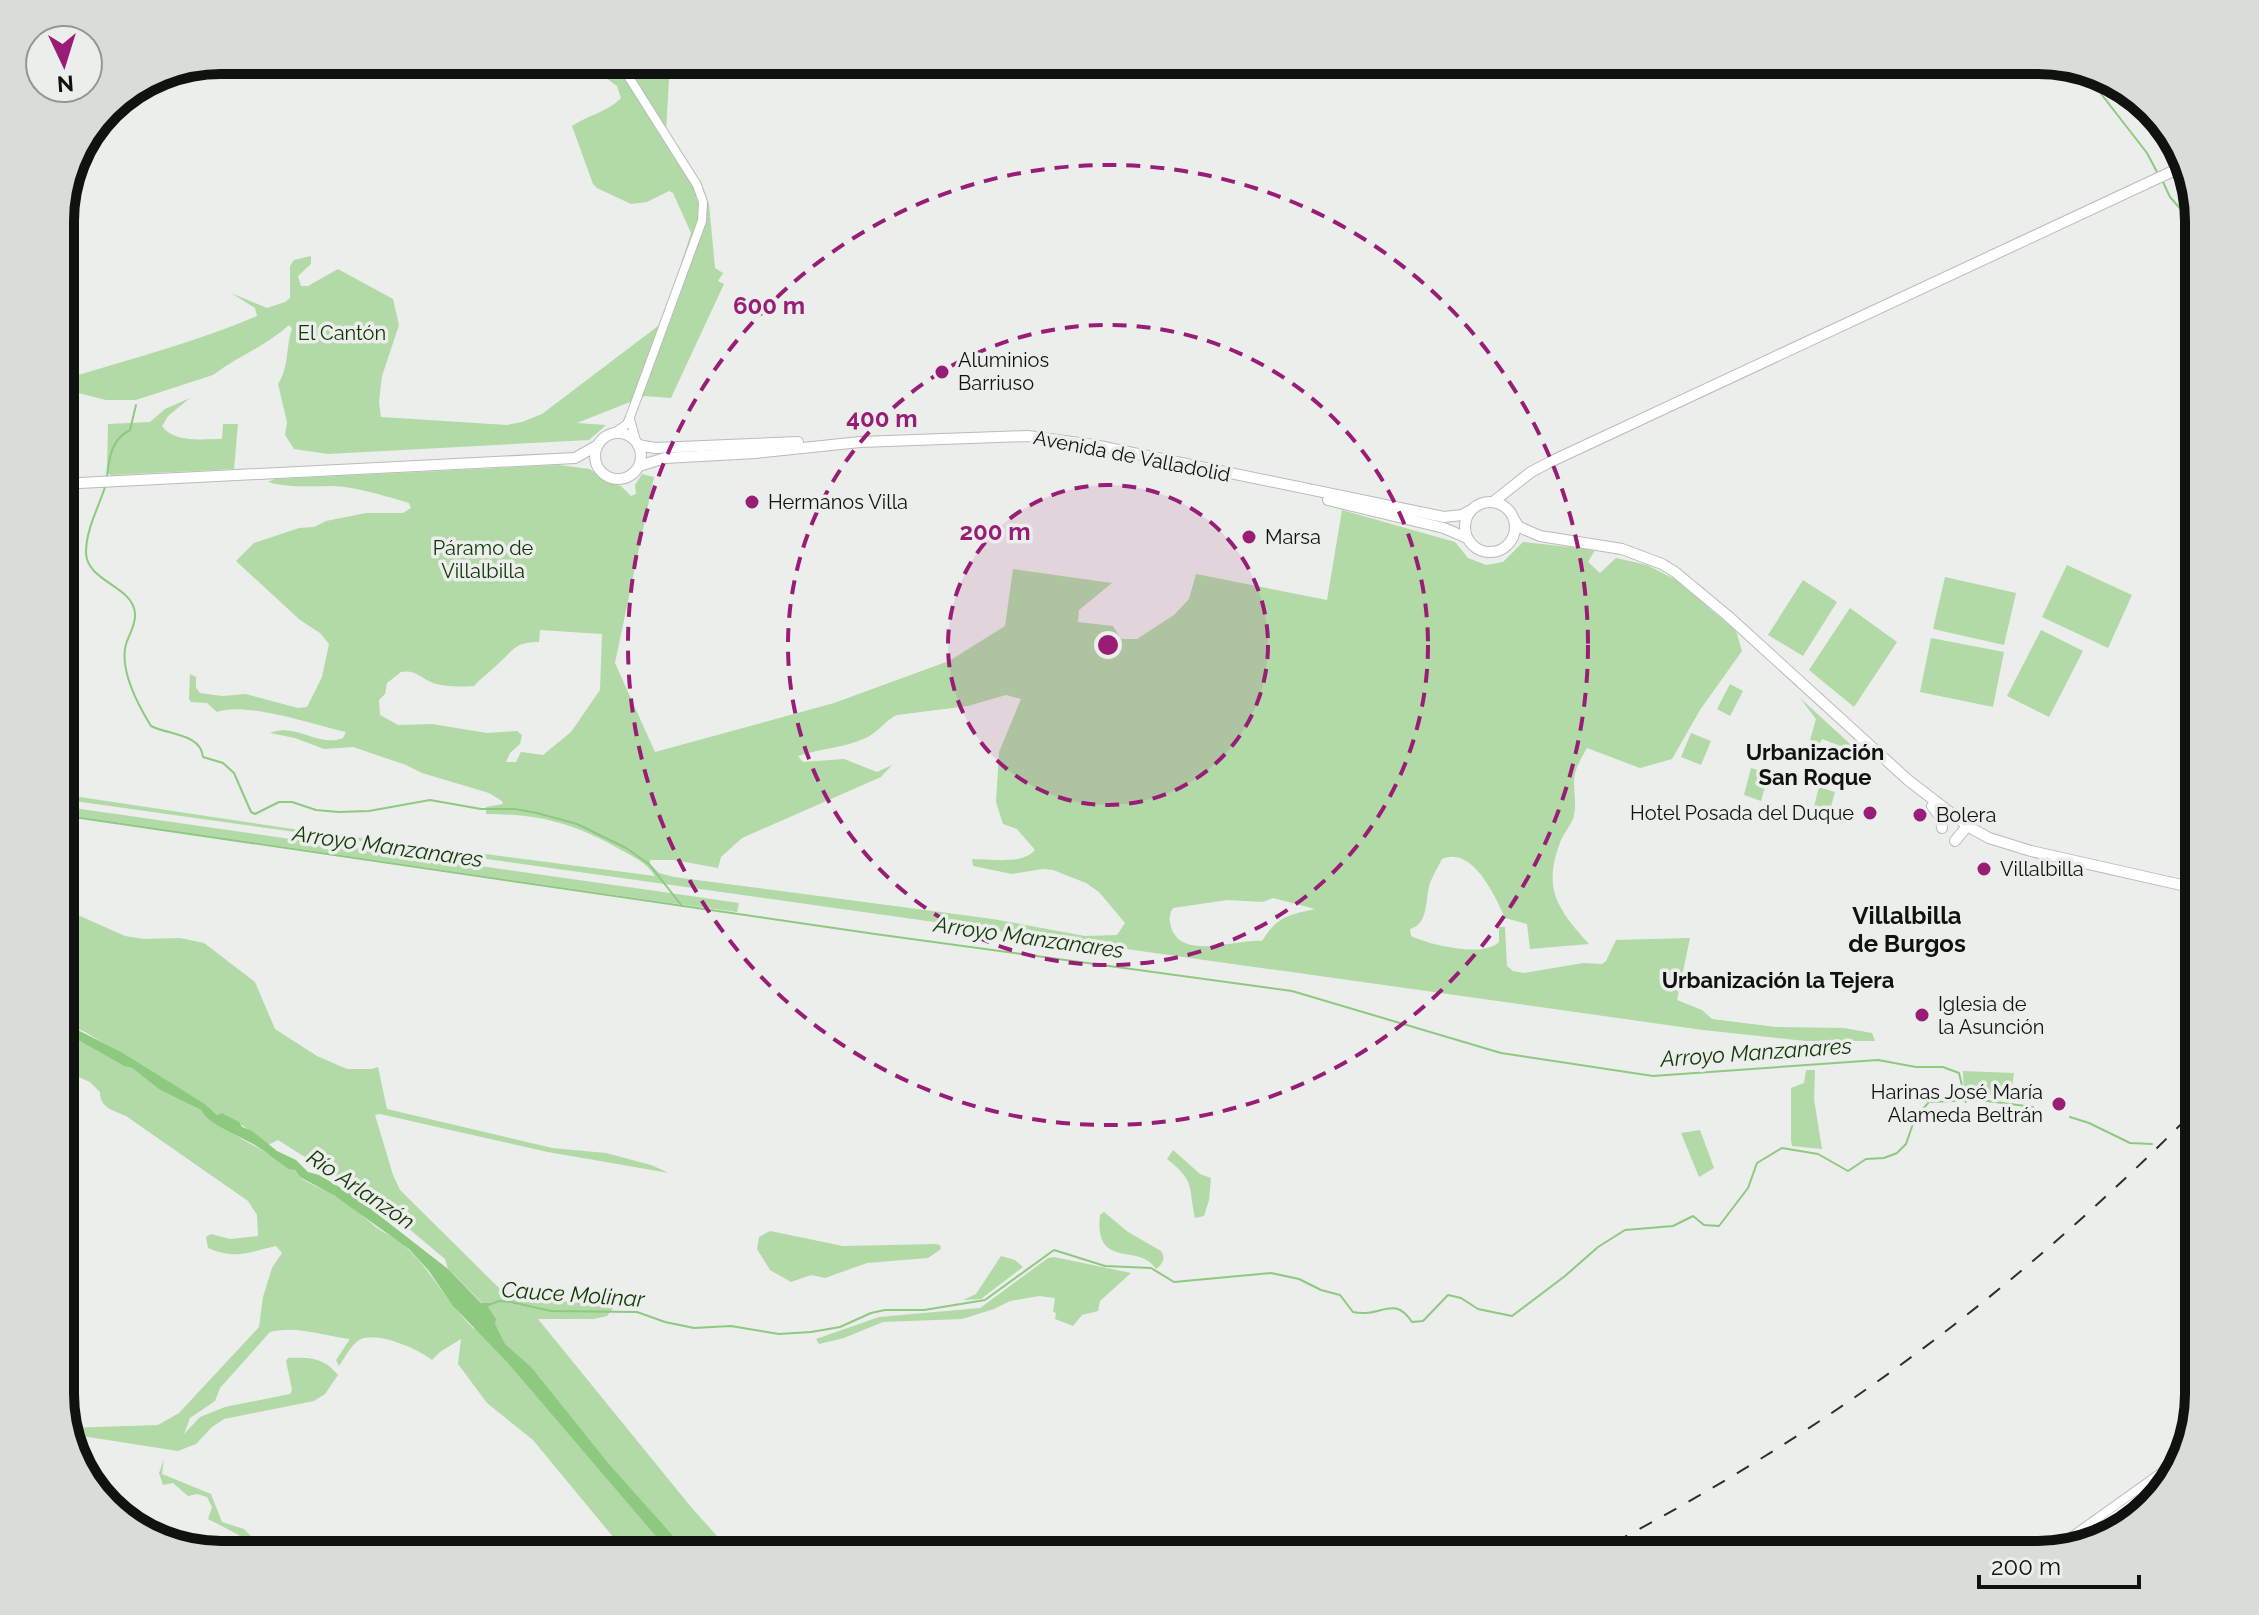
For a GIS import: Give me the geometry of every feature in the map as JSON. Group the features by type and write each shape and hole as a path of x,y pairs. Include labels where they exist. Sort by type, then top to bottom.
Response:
{"highway":[{"path":"1493,502 1552,461 2175,170"},
{"path":"74,483 575,458 614,433 626,434 637,443 655,448 769,442 860,442"},
{"name":"Avenida de Valladolid","path":"860,442 988,436 1040,437 1094,445 1260,481"},
{"path":"575,458 608,476 621,478 632,474 647,461 665,458 860,442"},
{"path":"637,443 641,456 639,466"},
{"path":"598,445 595,456 600,469"},
{"path":"1260,481 1444,517 1462,515 1483,503 1493,502 1504,506 1519,527 1540,536 1622,549 1653,560 1675,572 1728,616 1963,828 1993,843 2185,886"},
{"path":"1260,481 1444,528 1467,538 1474,547 1487,552 1540,536"},
{"path":"1510,543 1515,533 1511,501 1516,484"},
{"path":"1467,538 1465,523 1471,510"},
{"path":"1935,805 1944,827 1963,828 2023,849"},
{"path":"1935,805 1989,838"},
{"path":"1955,841 1963,828"}],"street":[{"path":"614,433 627,424 630,417 702,221 703,202 697,185 627,74"},
{"path":"630,417 637,443"},
{"path":"2071,1537 2163,1471"},
{"path":"2098,1528 2144,1495"}],"green space":[{"name":"El Cantón","path":"601,74 669,74 666,132 679,147 709,204 715,268 723,273 718,281 724,284 671,398 645,396 577,423 606,425 589,440 328,454 294,449 285,435 287,422 278,384 286,364 292,328 289,325 213,375 136,400 106,400 74,392 74,376 187,342 257,316 255,308 231,293 267,308 285,302 290,298 290,266 294,260 311,256 311,264 298,276 301,286 308,286 338,269 393,299 399,325 382,376 381,417 507,425 542,414 662,323 691,233 673,193 669,191 647,202 631,204 593,184 572,126 621,98 617,86"},
{"path":"190,398 168,416 162,426 181,438 222,439 223,424 238,424 234,469 107,473 108,424 150,422 165,409"},
{"name":"Páramo de Villalbilla","path":"559,465 590,469 606,482 621,486 631,496 636,494 635,485 642,474 654,477 615,663 655,752 834,703 949,661 1005,626 1013,569 1112,583 1079,610 1078,622 1113,626 1121,639 1137,639 1174,615 1189,599 1196,574 1327,600 1342,510 1455,542 1468,558 1486,565 1503,562 1523,542 1595,550 1588,562 1600,573 1616,558 1647,565 1676,580 1736,631 1742,651 1700,710 1672,759 1640,768 1587,748 1580,760 1574,777 1574,814 1555,857 1553,885 1561,908 1589,944 1530,949 1527,924 1505,918 1481,875 1464,860 1453,857 1442,859 1430,883 1423,916 1410,929 1411,936 1443,946 1482,949 1499,942 1499,927 1505,927 1507,966 1524,973 1583,963 1602,964 1616,940 1690,938 1677,1000 1702,1010 1712,1019 1776,1027 1844,1028 1872,1033 1875,1041 1805,1041 1703,1030 74,801 74,796 293,829 655,876 635,858 572,827 540,818 486,814 486,807 503,804 489,793 422,773 353,747 324,749 270,733 289,731 334,740 343,738 346,732 262,712 230,709 217,712 207,703 191,702 190,674 196,677 196,688 200,693 222,696 246,694 298,708 307,707 322,677 329,644 236,561 254,543 299,528 366,513 403,513 411,508 409,503 350,488 268,482 275,479","holes":["540,630 602,634 600,690 571,732 543,755 521,752 516,762 506,762 520,744 522,735 517,731 487,733 432,724 398,725 380,715 379,700 385,694 387,683 401,672 414,673 443,685 474,686 516,647 539,642","1006,695 1021,699 999,752 996,802 1003,824 1017,829 1035,850 1022,858 972,859 973,866 1012,874 1053,870 1086,883 1099,892 1125,923 1117,935 1085,936 993,919 674,877 659,873 650,864 650,860 674,860 718,868 721,857 742,838 881,777 892,765 877,772 844,759 803,762 798,756 861,740 897,715 968,706","1273,898 1315,909 1284,918 1273,926 1262,941 1189,945 1180,940 1171,926 1173,908 1227,900 1263,902"]},
{"path":"2067,565 2132,595 2108,648 2042,617"},
{"path":"1945,577 2016,593 2004,645 1933,629"},
{"path":"1803,580 1837,602 1803,656 1768,635"},
{"path":"1850,608 1897,642 1854,707 1809,670"},
{"path":"2041,630 2083,651 2049,717 2007,696"},
{"path":"1931,638 2004,652 1993,707 1920,692"},
{"path":"1730,684 1743,691 1730,716 1717,709"},
{"path":"1800,698 1862,754 1822,739 1820,743 1810,740 1816,719"},
{"path":"1691,733 1711,741 1701,765 1681,757"},
{"path":"1751,768 1769,773 1761,801 1744,795"},
{"path":"1819,787 1835,792 1826,824 1811,818"},
{"path":"74,808 739,903 737,912 74,816"},
{"path":"74,913 125,936 180,938 204,943 255,982 275,1029 317,1056 347,1069 378,1067 387,1109 552,1148 606,1153 669,1173 548,1152 375,1115 400,1190 498,1287 528,1301 586,1301 614,1307 607,1316 594,1319 538,1319 721,1541 616,1541 533,1440 487,1403 458,1364 461,1339 432,1360 397,1342 366,1338 353,1345 339,1366 336,1360 350,1339 300,1330 270,1332 220,1388 215,1401 190,1418 184,1434 200,1417 225,1407 290,1394 288,1358 315,1359 333,1369 338,1375 325,1394 314,1401 224,1419 196,1444 178,1451 80,1436 78,1428 158,1425 179,1413 259,1327 263,1297 272,1268 282,1253 276,1246 235,1254 208,1248 206,1237 211,1234 230,1239 258,1236 257,1215 248,1201 126,1116 108,1108 102,1102 100,1092 90,1082 74,1075 74,1038 132,1068 160,1090 201,1110 216,1123 284,1163 301,1178 350,1206 407,1248 474,1329 489,1310 448,1269 445,1259 378,1203 278,1140 268,1145 222,1113 217,1115 205,1104 74,1027"},
{"path":"1806,1070 1815,1070 1814,1099 1822,1149 1792,1146 1791,1088 1804,1083"},
{"path":"1963,1071 2014,1073 2010,1100 1983,1093 1964,1094"},
{"path":"1700,1130 1714,1168 1699,1177 1681,1133"},
{"path":"1173,1150 1200,1174 1211,1178 1204,1216 1195,1218 1187,1179 1167,1159"},
{"path":"1104,1212 1128,1232 1161,1251 1163,1258 1156,1269 1149,1261 1111,1250 1104,1243 1100,1232 1100,1215"},
{"path":"770,1231 843,1246 936,1244 941,1249 928,1258 867,1263 825,1278 811,1275 791,1282 770,1270 757,1249 759,1237"},
{"path":"1001,1256 1015,1260 1023,1267 981,1299 963,1300 976,1294"},
{"path":"1048,1258 1131,1273 1100,1301 1098,1311 1082,1315 1073,1326 1055,1319 1055,1298 1039,1296 1010,1301 962,1319 883,1322 844,1338 819,1344 816,1339 879,1317 980,1308"},
{"path":"164,1459 162,1474 211,1494 222,1522 244,1529 256,1541 246,1541 208,1519 212,1507 207,1497 197,1494 188,1496 173,1483 163,1485 159,1473"}],"shaded area":[{"name":"Río Arlanzón","path":"74,1028 121,1052 205,1104 217,1115 222,1113 239,1122 277,1151 296,1160 308,1172 353,1195 448,1269 481,1303 489,1303 505,1344 531,1367 608,1463 678,1541 660,1541 508,1363 453,1306 409,1249 335,1196 300,1177 295,1170 218,1126 201,1110 160,1090 132,1068 74,1038"}],"waterway":[{"path":"2095,86 2147,153 2157,172"},
{"path":"2163,182 2170,197 2185,214"},
{"path":"107,476 112,449 119,438 130,430 136,405"},
{"path":"105,487 90,527 86,553 94,571 133,605 134,622 126,644 125,665 136,698 151,726 190,739 201,749 203,757 223,763 234,773 251,812 255,814 279,802 339,812 369,811 430,800 481,809 515,809 537,813 577,824 626,848 649,864 682,906"},
{"name":"Arroyo Manzanares","path":"74,817 875,934 1292,991 1501,1053 1653,1076 1878,1060 1916,1067 1943,1067 1959,1073 1966,1102"},
{"name":"Cauce Molinar","path":"489,1305 499,1301 551,1311 637,1312 694,1328 731,1326 779,1334 811,1332 840,1327 885,1310 924,1310 985,1300 1054,1250 1105,1266 1151,1268 1174,1282 1271,1273 1299,1279 1340,1295 1353,1312 1399,1309 1412,1322 1423,1321 1448,1295 1461,1298 1478,1309 1512,1316 1598,1247 1625,1230 1673,1226 1693,1216 1704,1225 1719,1226 1748,1188 1757,1163 1782,1148 1818,1154 1848,1171 1866,1159 1884,1158 1897,1153 1906,1144 1915,1118 1929,1102 1980,1100 2033,1107"},
{"name":"Cauce Molinar","path":"2070,1117 2130,1143 2152,1144"}],"railway":[{"path":"1616,1541 1757,1461 1913,1356 2060,1238 2185,1120"}],"place":[{"name":"Aluminios Barriuso","path":"942,372"},
{"name":"Hermanos Villa","path":"752,502"},
{"name":"Marsa","path":"1249,537"},
{"name":"Hotel Posada del Duque","path":"1870,813"},
{"name":"Bolera","path":"1920,815"},
{"name":"Villalbilla","path":"1984,869"},
{"name":"Iglesia de la Asunción","path":"1922,1015"},
{"name":"Harinas José María Alameda Beltrán","path":"2059,1104"}],"district":[{"name":"Urbanización San Roque","path":"1815,764"},
{"name":"Villalbilla de Burgos","path":"1907,930"},
{"name":"Urbanización la Tejera","path":"1778,980"}]}
